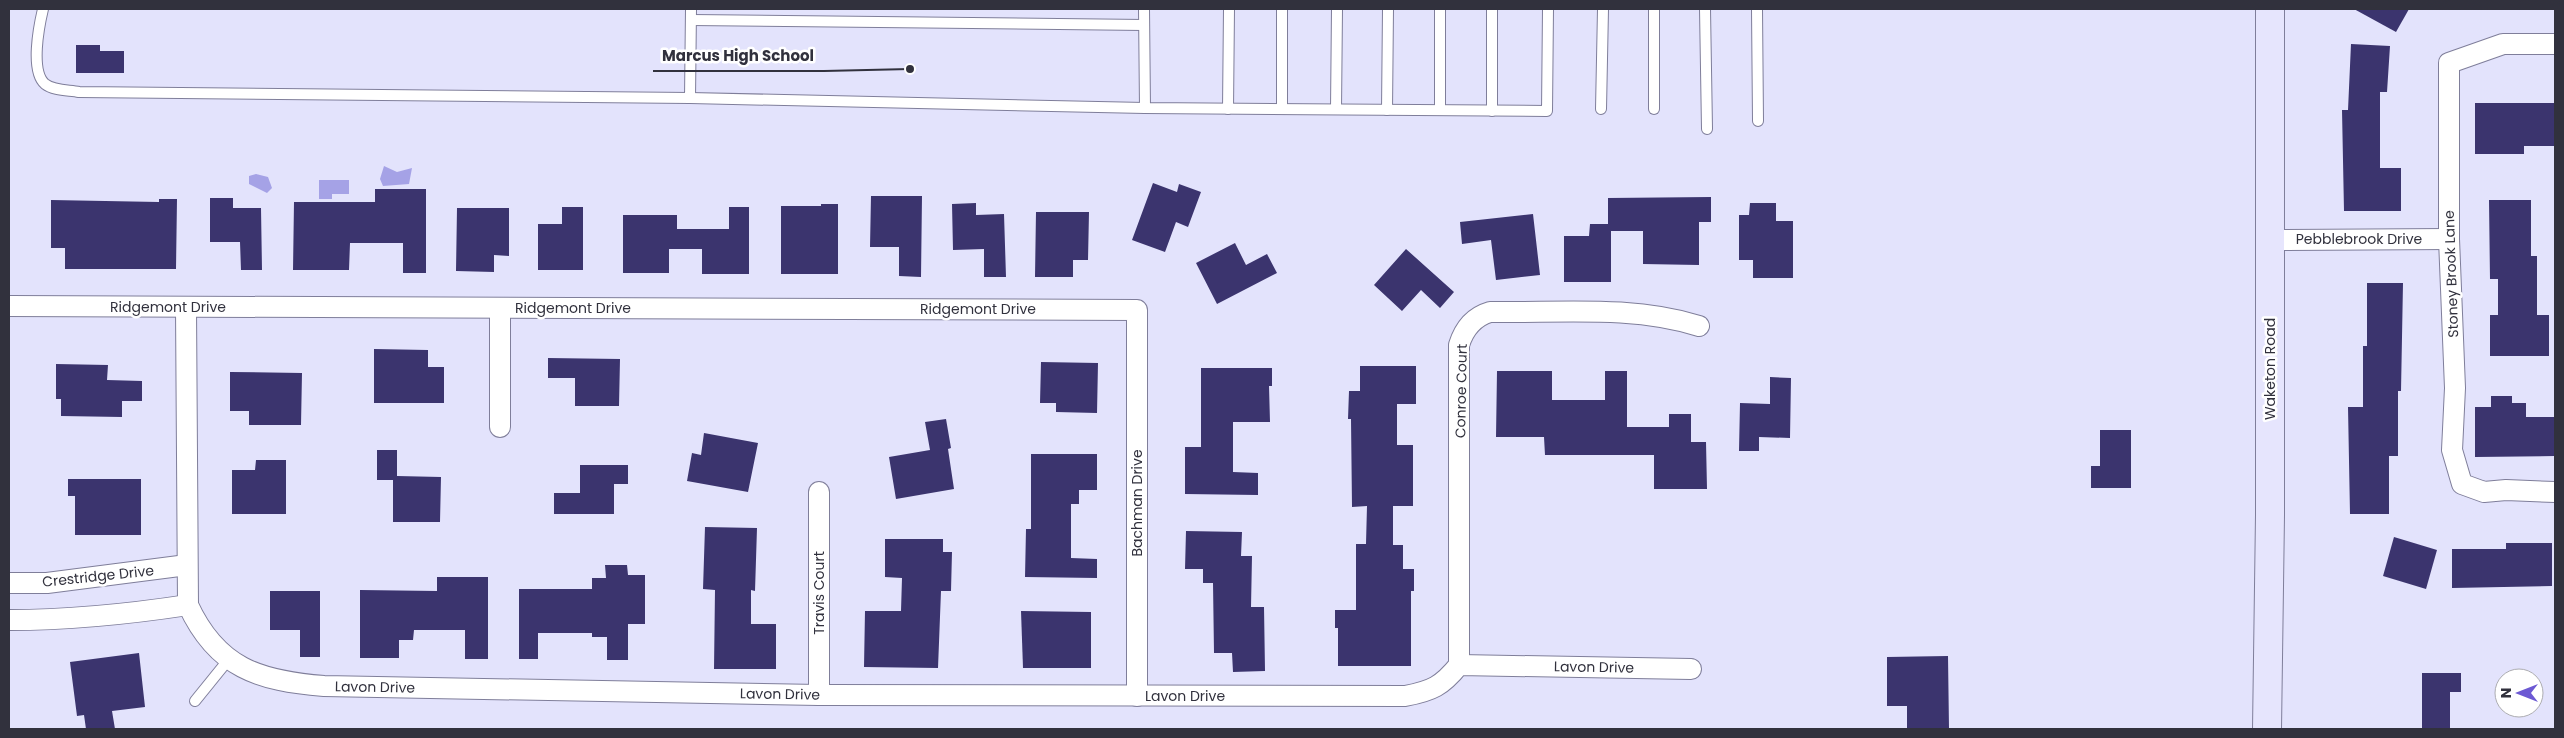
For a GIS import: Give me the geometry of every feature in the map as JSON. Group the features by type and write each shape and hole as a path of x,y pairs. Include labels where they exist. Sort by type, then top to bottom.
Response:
{"street":[{"name":"Waketon Road","path":"2267,729 2270,515 2270,9"},
{"name":"Stoney Brook Lane","path":"2555,44 2503,44 2449,63 2449,239 2455,388 2452,450 2462,484 2484,492 2506,490 2555,492"},
{"name":"Pebblebrook Drive","path":"2269,240 2449,239"},
{"name":"Ridgemont Drive","path":"9,306 1137,310"},
{"name":"Lavon Drive","path":"186,308 188,605 205,636 241,668 292,683 324,686 819,695 1406,696 1431,691 1448,678 1459,665 1691,670"},
{"path":"500,308 500,427"},
{"name":"Bachman Drive","path":"1137,310 1137,696"},
{"name":"Conroe Court","path":"1459,665 1459,345 1463,334 1478,316 1490,312 1626,313 1677,319 1699,326"},
{"name":"Travis Court","path":"819,492 819,695"},
{"name":"Crestridge Drive","path":"9,583 47,583 187,565"},
{"path":"9,620 56,619 150,611 188,605"}],"lane":[{"path":"43,9 37,42 39,75 45,84 55,89 79,92 690,98 1145,108 1492,111 1547,111 1548,9"},
{"path":"690,98 691,9"},
{"path":"1144,9 1145,108"},
{"path":"1228,109 1229,9"},
{"path":"1282,9 1282,109"},
{"path":"1336,110 1337,9"},
{"path":"1388,9 1388,110"},
{"path":"1440,9 1440,110"},
{"path":"1492,9 1492,111"},
{"path":"1601,109 1602,9"},
{"path":"1654,9 1654,109"},
{"path":"1705,9 1706,129"},
{"path":"1757,9 1758,122"},
{"path":"691,20 1144,25"},
{"path":"195,701 229,658"}],"shaded area":[{"path":"384,166 397,172 412,168 409,184 383,186 380,179"},
{"path":"256,174 268,177 272,188 267,193 249,184 249,176"},
{"path":"319,180 349,180 349,194 332,194 332,199 319,199"}],"building":[{"path":"2354,9 2409,9 2396,32"},
{"path":"2351,44 2390,46 2387,92 2380,92 2380,168 2401,168 2401,211 2344,211 2342,110 2348,110"},
{"path":"76,45 100,45 100,51 124,51 124,73 76,73"},
{"path":"2475,103 2555,103 2555,146 2524,146 2524,154 2475,154"},
{"path":"1153,183 1177,192 1179,184 1201,192 1188,227 1176,222 1165,252 1132,240"},
{"path":"375,189 426,189 426,273 403,273 403,243 350,243 349,270 293,270 294,202 375,202"},
{"path":"871,196 922,196 921,277 899,276 899,247 870,247"},
{"path":"1711,197 1711,222 1699,222 1699,265 1643,264 1643,231 1611,231 1611,282 1564,282 1564,236 1589,236 1590,224 1608,224 1608,198"},
{"path":"210,198 233,198 233,208 261,208 262,270 241,270 240,242 210,242"},
{"path":"159,199 177,199 176,269 65,269 65,248 51,248 51,200 159,202"},
{"path":"2489,200 2531,200 2531,256 2537,256 2537,315 2549,315 2549,356 2490,356 2490,315 2498,315 2498,279 2490,279"},
{"path":"976,203 976,215 1004,214 1006,277 984,277 984,249 953,250 952,204"},
{"path":"1750,203 1776,203 1776,221 1793,221 1793,278 1753,278 1753,260 1739,260 1739,215 1749,215"},
{"path":"821,204 838,204 838,274 781,274 781,206 821,206"},
{"path":"562,207 583,207 583,270 538,270 538,224 562,224"},
{"path":"729,207 749,207 749,274 702,274 702,249 669,249 669,273 623,273 623,215 677,215 677,229 729,229"},
{"path":"457,208 509,208 509,256 494,255 494,272 456,271"},
{"path":"1036,212 1089,212 1088,260 1073,260 1073,277 1035,277"},
{"path":"1533,214 1540,275 1496,280 1491,240 1462,244 1460,222"},
{"path":"1235,243 1246,265 1267,254 1277,273 1217,304 1196,263"},
{"path":"1406,249 1454,292 1440,308 1421,290 1402,311 1374,285"},
{"path":"2367,283 2403,283 2401,391 2398,391 2398,456 2389,456 2389,514 2350,514 2348,407 2363,407 2363,346 2367,346"},
{"path":"374,349 428,350 428,367 444,367 444,403 374,403"},
{"path":"548,358 620,359 619,406 575,406 575,378 548,378"},
{"path":"1041,362 1098,363 1097,413 1056,412 1056,403 1040,403"},
{"path":"56,364 108,365 107,380 142,381 142,401 122,401 122,417 61,416 61,399 56,399"},
{"path":"1360,366 1416,366 1416,404 1397,404 1397,445 1413,445 1413,506 1393,506 1393,545 1403,545 1403,569 1414,569 1414,591 1411,591 1411,666 1338,666 1338,628 1335,628 1335,610 1356,610 1356,544 1366,544 1367,506 1352,507 1351,419 1348,419 1349,391 1360,391"},
{"path":"1201,368 1272,368 1272,386 1269,386 1270,422 1233,422 1233,472 1258,473 1258,495 1185,494 1185,447 1201,447"},
{"path":"1497,371 1552,371 1552,400 1605,400 1605,371 1627,371 1627,427 1669,427 1669,414 1691,414 1691,442 1706,442 1707,489 1654,489 1654,455 1545,455 1544,437 1496,437"},
{"path":"230,372 302,373 301,425 249,425 249,411 230,411"},
{"path":"1770,377 1791,378 1790,438 1759,437 1759,451 1739,451 1740,403 1770,404"},
{"path":"2491,396 2512,396 2512,403 2526,403 2526,417 2555,417 2555,456 2475,457 2475,407 2491,407"},
{"path":"946,419 951,448 948,449 954,489 896,499 889,457 930,450 925,422"},
{"path":"2100,430 2131,430 2131,488 2091,488 2091,466 2100,466"},
{"path":"704,433 758,443 748,492 687,481 692,453 701,455"},
{"path":"377,450 397,450 397,476 441,477 440,522 393,522 393,480 377,480"},
{"path":"1031,454 1097,454 1097,490 1079,490 1079,504 1071,504 1071,558 1097,559 1097,578 1025,577 1026,529 1031,529"},
{"path":"256,460 286,460 286,514 232,514 232,470 255,470"},
{"path":"580,465 628,465 628,484 614,484 614,514 554,514 554,493 580,493"},
{"path":"68,479 141,479 141,535 75,535 75,496 68,496"},
{"path":"705,527 757,528 755,591 751,590 751,624 776,624 776,669 714,669 715,590 703,589"},
{"path":"1186,531 1242,532 1241,556 1252,556 1251,607 1264,607 1265,671 1233,672 1232,653 1214,653 1213,583 1203,583 1203,569 1185,569"},
{"path":"2394,537 2437,550 2426,589 2383,576"},
{"path":"885,539 943,539 943,552 952,552 951,591 941,591 938,668 864,667 865,611 901,611 902,578 885,577"},
{"path":"2506,543 2552,543 2552,586 2452,588 2452,549 2506,549"},
{"path":"605,565 627,565 628,575 645,575 645,624 628,624 628,660 607,660 607,637 592,637 592,633 538,633 538,659 519,659 519,589 592,589 592,578 606,578"},
{"path":"437,577 488,577 488,659 465,659 465,630 414,630 413,640 399,640 399,658 360,658 360,590 437,591"},
{"path":"270,591 320,591 320,657 300,657 300,630 270,630"},
{"path":"1021,611 1091,612 1091,668 1023,668"},
{"path":"139,653 145,707 112,711 115,729 86,729 84,715 77,716 70,662"},
{"path":"1948,656 1949,729 1907,729 1907,706 1887,706 1887,657"},
{"path":"2422,673 2461,673 2461,692 2450,692 2450,729 2422,729"}],"place":[{"name":"Marcus High School","path":"910,69"}]}
